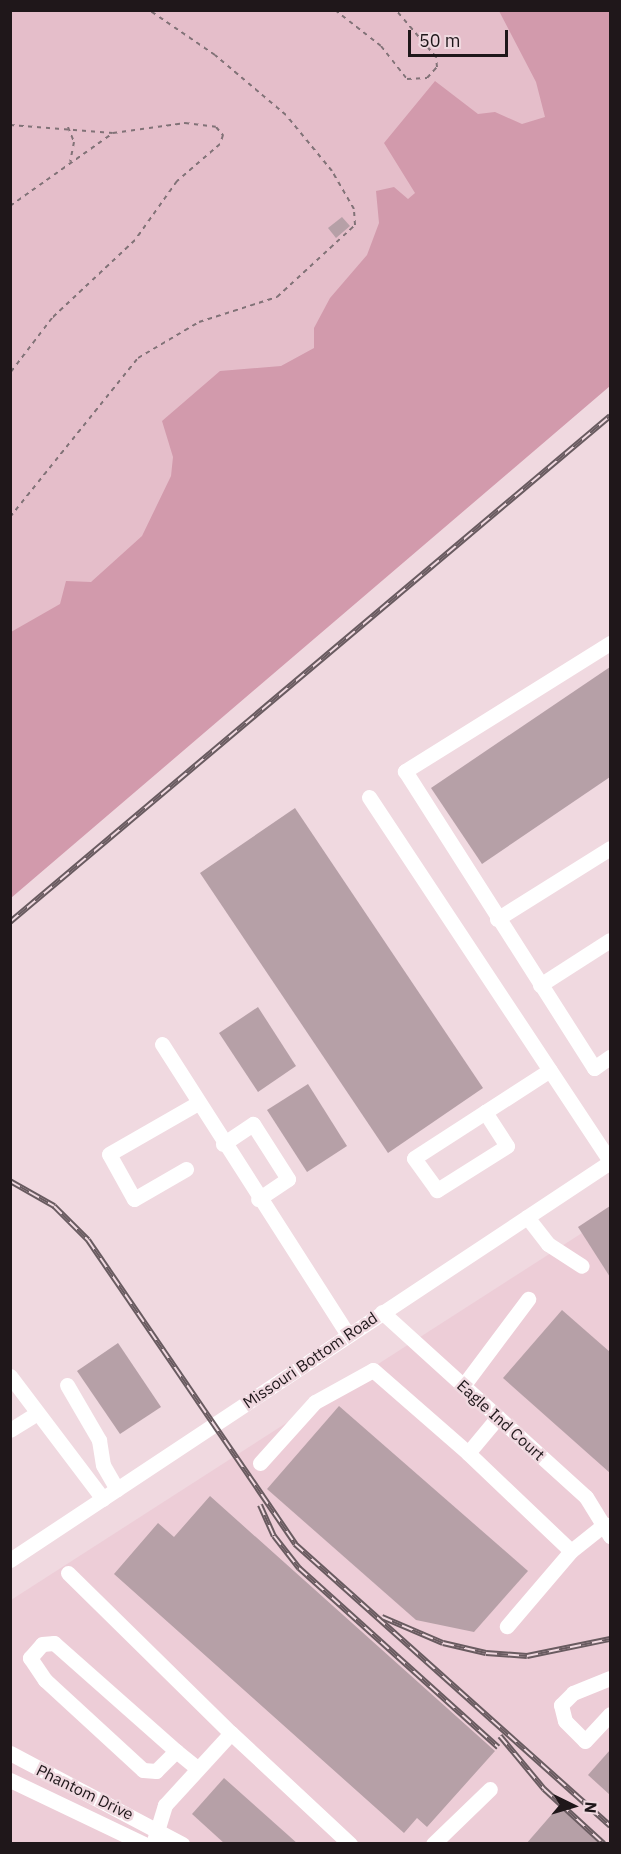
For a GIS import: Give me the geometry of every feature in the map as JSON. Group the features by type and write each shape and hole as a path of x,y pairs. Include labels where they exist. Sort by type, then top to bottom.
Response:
{"street":[{"path":"610,643 405,771 497,919 594,1068 610,1057"},
{"path":"369,797 610,1161"},
{"path":"497,919 610,848"},
{"path":"540,986 610,940"},
{"path":"162,1044 258,1199 348,1335"},
{"path":"485,1112 507,1146 437,1190 414,1158 485,1112 550,1070"},
{"path":"186,1169 134,1199 109,1154 198,1103"},
{"path":"223,1144 253,1125 288,1179 258,1199"},
{"name":"Missouri Bottom Road","path":"10,1560 610,1161"},
{"path":"527,1216 548,1245 582,1266"},
{"path":"463,1386 528,1299"},
{"name":"Eagle Ind Court","path":"382,1312 586,1497 608,1530"},
{"path":"260,1463 315,1402 373,1370 468,1454 571,1551"},
{"path":"10,1376 103,1499"},
{"path":"67,1385 99,1440 104,1465 117,1489"},
{"path":"10,1430 37,1413"},
{"path":"468,1454 498,1418"},
{"path":"507,1626 571,1551 608,1530"},
{"path":"68,1573 231,1733 350,1844"},
{"path":"177,1750 156,1771 142,1770 45,1680 30,1658 42,1644 54,1643 177,1750 198,1769"},
{"path":"610,1678 573,1693 561,1706 565,1721 585,1741 610,1714"},
{"path":"153,1844 161,1829 165,1804 231,1733"},
{"name":"Phantom Drive","path":"10,1753 161,1829 182,1844"},
{"name":"Phantom Drive","path":"10,1779 144,1844"},
{"path":"433,1844 490,1789"}],"path":[{"path":"10,518 138,358 199,322 277,297 355,225 354,209 332,171 286,115 215,55 149,10"},
{"path":"335,10 381,46 407,79 427,78 437,67 436,57 396,10"},
{"path":"10,124 68,127 114,133 185,123 216,127 223,135 220,144 177,181 135,240 52,318 10,373"},
{"path":"68,127 74,142 69,163"},
{"path":"10,206 114,133"}],"shaded area":[{"path":"11,11 512,11 589,127 11,676"},
{"path":"499,11 610,11 610,386 11,898 11,632 60,604 66,581 91,582 142,536 171,476 173,457 162,421 220,371 281,366 314,348 314,328 330,298 367,255 379,223 376,191 394,187 408,199 415,193 384,143 435,81 478,114 495,112 522,124 545,117 536,82"},
{"path":"610,1215 610,1843 11,1844 11,1600"}],"building":[{"path":"342,217 350,226 336,238 328,228"},
{"path":"610,667 610,777 482,864 431,788"},
{"path":"295,808 483,1088 388,1153 200,873"},
{"path":"258,1007 296,1066 258,1092 219,1033"},
{"path":"308,1084 347,1146 307,1172 267,1110"},
{"path":"610,1206 610,1277 578,1227"},
{"path":"562,1310 610,1352 610,1473 503,1378"},
{"path":"118,1343 161,1407 120,1434 77,1371"},
{"path":"339,1406 528,1571 474,1632 416,1620 267,1489"},
{"path":"210,1496 495,1751 427,1827 417,1818 404,1833 114,1574 158,1523 174,1537"},
{"path":"610,1750 610,1795 588,1775"},
{"path":"224,1778 298,1844 225,1844 192,1814"},
{"path":"559,1806 600,1844 526,1844"}],"railway":[{"path":"10,922 610,416"},
{"path":"10,1181 54,1206 88,1240 295,1544 610,1826"},
{"path":"260,1505 274,1536 299,1568 498,1747"},
{"path":"382,1617 443,1643 486,1653 527,1656 610,1639"},
{"path":"500,1736 544,1789 604,1844"}]}
